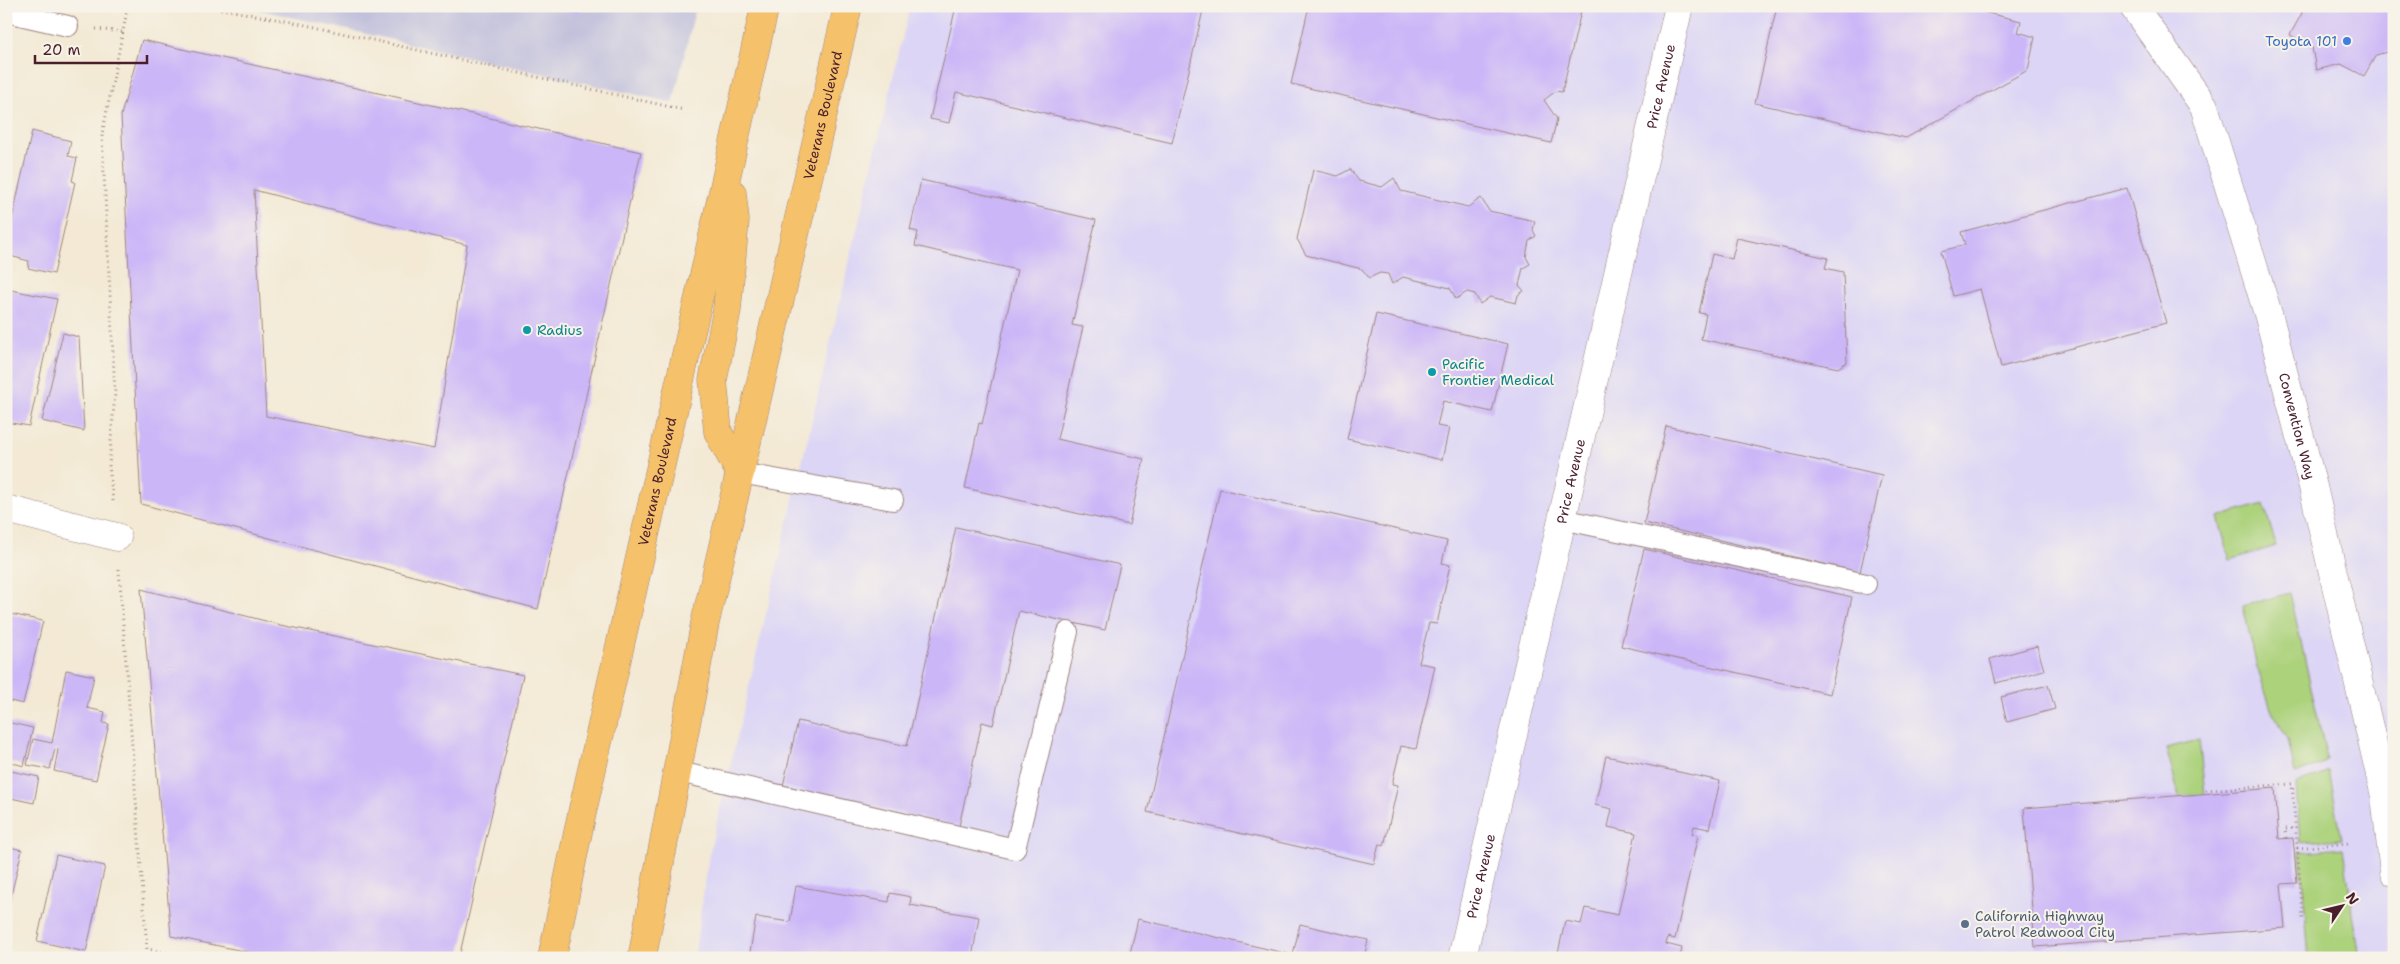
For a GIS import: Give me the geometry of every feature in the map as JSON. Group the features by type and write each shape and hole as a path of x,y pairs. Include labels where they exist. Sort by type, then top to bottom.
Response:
{"main road":[{"name":"Veterans Boulevard","path":"552,958 582,813 765,6"},
{"name":"Veterans Boulevard","path":"642,958 670,804 679,772 697,663 848,6"},
{"path":"730,162 735,220 727,310 713,380 718,432 740,473"}],"street":[{"name":"Price Avenue","path":"1462,958 1679,6"},
{"name":"Convention Way","path":"2133,6 2204,106 2270,317 2311,478 2383,787 2394,872"},
{"path":"6,509 117,537"}],"lane":[{"path":"6,12 68,26"},
{"path":"740,473 893,500"},
{"path":"1562,519 1866,584"},
{"path":"679,772 1015,849 1068,632"}],"path":[{"path":"128,6 102,136 115,393 109,465 117,537 147,949 193,958"},
{"path":"206,6 297,24 684,110"},
{"path":"2206,790 2292,784 2303,920"},
{"path":"2286,838 2285,829 2296,828"},
{"path":"2297,848 2349,843"}],"shaded area":[{"path":"242,6 696,6 673,103"},
{"path":"910,6 2394,6 2394,958 694,958 709,855"}],"green space":[{"path":"2264,504 2276,546 2230,560 2218,517"},
{"path":"2290,593 2327,759 2324,763 2295,774 2288,739 2271,709 2257,667 2243,606"},
{"path":"2199,740 2205,794 2179,796 2166,748"},
{"path":"2329,771 2342,839 2300,842 2296,784"},
{"path":"2343,848 2360,958 2309,958 2300,852"}],"building":[{"path":"550,6 580,6 578,14"},
{"path":"956,6 1204,6 1172,143 956,92 949,123 930,119"},
{"path":"1309,6 1582,7 1562,92 1556,91 1544,100 1557,119 1551,143 1291,84"},
{"path":"1777,6 1958,6 2021,21 2018,32 2035,37 2028,70 1906,138 1755,103"},
{"name":"Toyota 101","path":"2300,6 2394,6 2394,50 2376,55 2364,76 2341,64 2316,70 2312,47 2290,35 2302,13"},
{"name":"Radius","path":"142,40 641,152 538,609 141,504 121,115","holes":["254,190 467,245 434,449 266,416"]},
{"path":"32,131 71,141 68,156 77,158 72,181 75,182 54,274 28,268 29,261 6,255 6,222 11,223"},
{"path":"1350,169 1359,181 1382,187 1394,178 1401,191 1468,207 1481,198 1489,211 1535,221 1533,230 1536,236 1529,241 1526,257 1530,264 1523,268 1519,285 1524,291 1518,295 1516,303 1490,297 1480,304 1475,294 1467,292 1456,299 1450,288 1403,277 1392,284 1388,274 1380,273 1369,278 1362,269 1306,255 1297,239 1313,170 1338,176"},
{"path":"921,180 1096,220 1072,325 1083,327 1057,439 1144,459 1129,525 965,488 979,423 982,424 1017,270 915,246 918,232 910,230"},
{"path":"2127,188 2166,323 2001,367 1980,289 1953,296 1941,251 1965,245 1961,232"},
{"path":"1737,238 1828,258 1825,268 1843,272 1847,362 1838,368 1701,339 1706,314 1699,313 1712,254 1732,259"},
{"path":"6,289 57,299 29,426 6,422"},
{"name":"Pacific Frontier Medical","path":"1376,314 1508,344 1492,412 1443,401 1437,426 1449,428 1442,460 1347,439"},
{"path":"63,333 79,337 84,431 42,421"},
{"path":"1666,426 1882,475 1860,572 1644,523"},
{"path":"1220,489 1447,541 1442,563 1450,565 1437,624 1429,623 1419,663 1435,666 1416,749 1401,746 1392,784 1398,785 1384,846 1379,844 1374,864 1147,812"},
{"path":"956,527 1120,565 1105,630 1019,611 993,725 982,722 959,826 783,786 798,721 907,746"},
{"path":"1644,549 1852,597 1830,694 1621,646"},
{"path":"141,589 281,625 523,675 459,958 277,958 171,936"},
{"path":"6,613 43,621 23,704 6,700"},
{"path":"2037,646 2044,670 1996,683 1990,659"},
{"path":"66,670 94,676 87,708 105,712 103,723 109,724 96,780 54,771 58,750 55,749 50,769 27,765 33,739 52,743"},
{"path":"2048,685 2055,709 2007,722 2001,697"},
{"path":"6,722 33,728 24,766 6,761"},
{"path":"1606,756 1720,781 1709,829 1694,826 1692,834 1698,835 1675,939 1668,937 1666,944 1682,948 1680,958 1557,958 1565,921 1581,924 1585,908 1618,915 1636,833 1608,827 1612,809 1595,805"},
{"path":"6,770 39,777 34,803 6,797"},
{"path":"2275,788 2279,839 2293,838 2297,883 2281,884 2285,928 2035,947 2024,808"},
{"path":"6,846 22,850 7,912 6,912"},
{"path":"56,855 105,866 86,952 37,941"},
{"path":"796,886 889,902 890,893 911,897 910,905 979,917 972,958 749,958 756,917 790,922"},
{"path":"1138,919 1293,955 1300,924 1368,940 1364,958 1129,958"}],"place":[{"name":"Toyota 101","path":"2347,41"},
{"name":"Radius","path":"527,330"},
{"name":"Pacific Frontier Medical","path":"1432,372"},
{"name":"California Highway Patrol Redwood City","path":"1965,924"}]}
